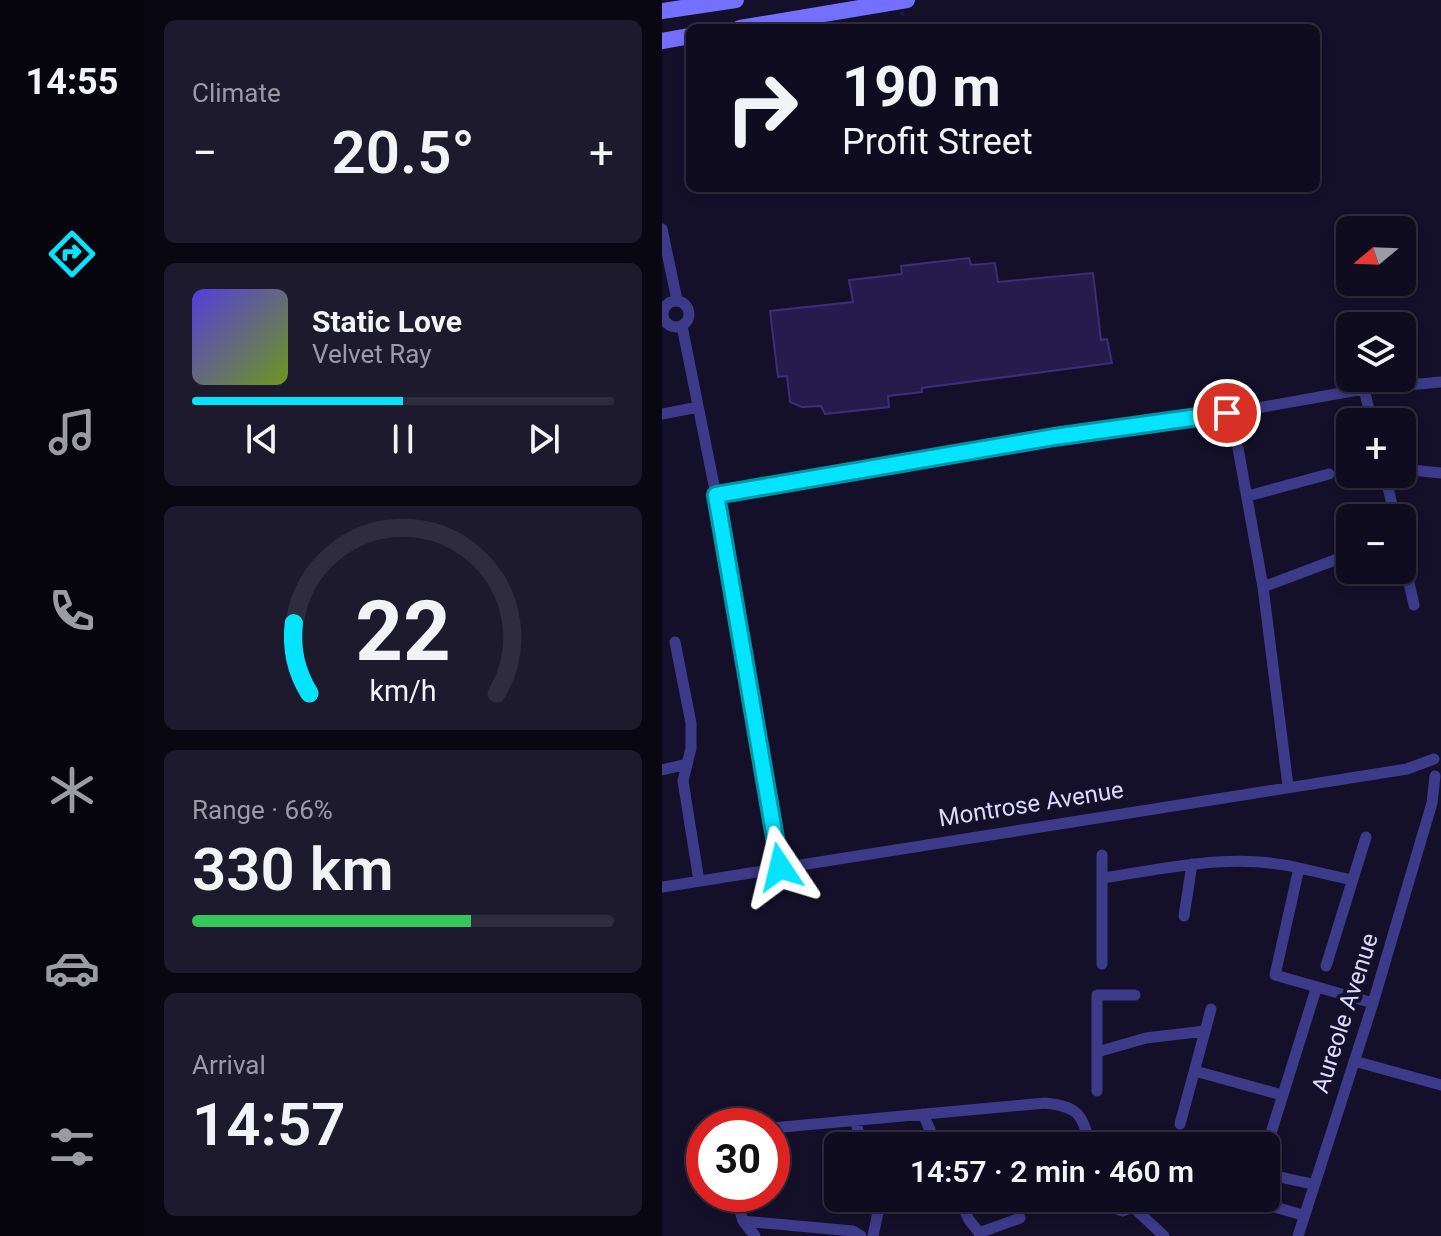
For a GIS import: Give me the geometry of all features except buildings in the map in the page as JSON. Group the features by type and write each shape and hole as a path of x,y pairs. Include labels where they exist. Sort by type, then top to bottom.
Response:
{"main road":[{"path":"662,11 736,0"},
{"path":"764,24 907,0"},
{"path":"662,41 686,37"}],"street":[{"path":"662,229 677,300"},
{"path":"677,300 685,303 689,319 682,326 670,326 662,314 665,306 677,300"},
{"path":"682,326 716,495 780,867"},
{"path":"1416,384 1441,382"},
{"path":"716,495 1054,437 1173,423 1347,392"},
{"path":"667,413 698,407"},
{"path":"1238,448 1263,587 1288,786"},
{"path":"1416,470 1441,473"},
{"path":"1248,496 1329,474"},
{"path":"1263,587 1336,560"},
{"path":"1409,584 1414,605"},
{"path":"675,642 691,723 683,781 699,881"},
{"path":"662,770 687,764"},
{"name":"Montrose Avenue","path":"662,887 1288,786 1437,767"},
{"name":"Aureole Avenue","path":"1298,1236 1312,1184 1373,1003 1432,803 1437,767"},
{"name":"Aureole Avenue","path":"1432,803 1441,788"},
{"path":"1326,966 1366,837"},
{"path":"1102,855 1102,964"},
{"path":"1103,878 1236,860 1271,861 1352,880"},
{"path":"1184,916 1192,864"},
{"path":"1299,868 1275,975 1373,1003"},
{"path":"1271,1132 1316,989"},
{"path":"1097,1091 1097,995 1135,995"},
{"path":"1180,1124 1211,1009"},
{"path":"1097,1052 1146,1038 1205,1031"},
{"path":"1354,1061 1441,1085"},
{"path":"1195,1071 1282,1095"},
{"path":"790,1126 1036,1104 1062,1105 1079,1113 1086,1132"},
{"path":"923,1114 931,1132"},
{"path":"856,1121 858,1132"},
{"path":"1280,1177 1312,1184"},
{"path":"1280,1209 1303,1215"},
{"path":"740,1212 743,1221 755,1236"},
{"path":"873,1236 878,1212"},
{"path":"968,1212 981,1234 1020,1218"},
{"path":"1143,1212 1164,1236"},
{"path":"743,1221 853,1231 861,1236"}],"route":[{"path":"780,867 716,495 1054,437 1173,423 1227,413"}]}
